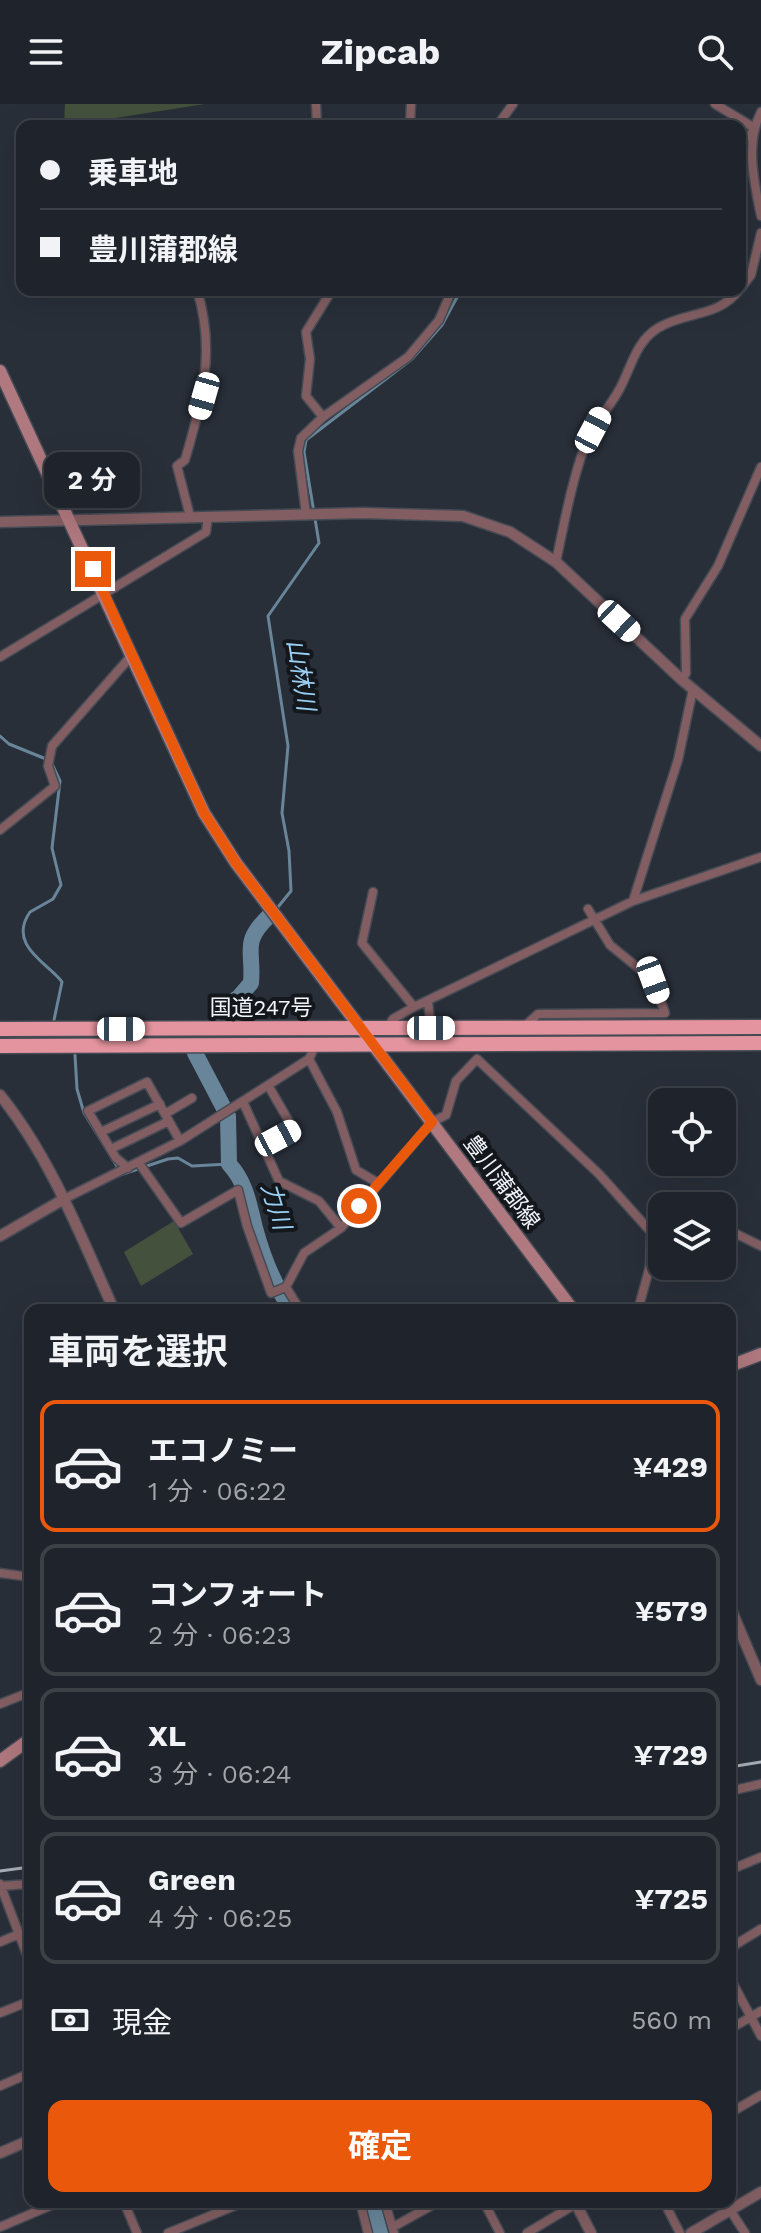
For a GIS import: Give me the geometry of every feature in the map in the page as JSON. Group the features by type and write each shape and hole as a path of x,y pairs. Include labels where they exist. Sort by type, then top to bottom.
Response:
{"highway":[{"name":"国道247号","path":"0,1029 761,1027"},
{"name":"国道247号","path":"0,1046 312,1053 375,1044 761,1043"}],"main road":[{"name":"豊川蒲郡線","path":"0,371 204,813 236,863 568,1304"},
{"path":"736,1364 761,1354"},
{"path":"0,1761 24,1743"}],"street":[{"path":"715,104 738,120"},
{"path":"746,136 761,112"},
{"path":"746,126 752,130 756,143 751,163 761,216"},
{"path":"746,281 751,275 761,233"},
{"path":"190,516 177,466 185,460 204,396 208,324 199,296"},
{"path":"323,417 306,396 310,359 306,332 328,296"},
{"path":"308,514 298,451 301,438 323,417 408,357 439,320 449,296"},
{"path":"556,562 585,447 619,391 633,355 655,330 674,320 710,313 734,296"},
{"path":"682,680 686,673 685,619 718,566 761,467"},
{"path":"0,522 422,512 463,516 510,532 556,562 682,680 761,746"},
{"path":"0,657 206,532 208,516"},
{"path":"0,830 55,786 49,760 52,746 132,655"},
{"path":"633,901 678,760 693,689"},
{"path":"387,1028 393,1019 414,1007 633,901 761,857"},
{"path":"373,892 362,943 414,1007"},
{"path":"523,1028 538,1014 665,1013 653,980 610,945 588,909"},
{"path":"428,1002 431,1028"},
{"path":"0,1236 123,1170 142,1167 269,1087 312,1053 337,1112 356,1170 378,1183"},
{"path":"142,1167 181,1223 238,1190 247,1226 271,1293 281,1289 304,1253 341,1228 432,1122 446,1115 456,1081 477,1059 599,1174 648,1229"},
{"path":"123,1170 88,1111 147,1082 180,1141"},
{"path":"263,1146 294,1130 269,1087"},
{"path":"0,1095 16,1115 64,1199 111,1304"},
{"path":"111,1149 167,1118 192,1098"},
{"path":"243,1102 279,1181 319,1201 341,1228"},
{"path":"101,1132 160,1104"},
{"path":"736,1234 761,1246"},
{"path":"640,1304 648,1273"},
{"path":"281,1289 295,1304"},
{"path":"0,1573 24,1576"},
{"path":"736,1621 761,1680"},
{"path":"0,1704 24,1694"},
{"path":"736,1790 761,1784"},
{"path":"736,1867 761,1857"},
{"path":"24,1884 0,1886 24,1947"},
{"path":"736,1944 761,1929"},
{"path":"0,1942 19,1934"},
{"path":"736,1989 761,2036"},
{"path":"0,2013 24,2003"},
{"path":"736,2025 761,2011"},
{"path":"0,2086 24,2076"},
{"path":"736,2110 761,2095"},
{"path":"0,2153 24,2143"},
{"path":"736,2207 761,2192"},
{"path":"0,2227 45,2208"},
{"path":"127,2208 137,2233"},
{"path":"168,2233 230,2208"},
{"path":"362,2208 368,2233"},
{"path":"387,2208 393,2230 428,2208"},
{"path":"487,2208 500,2233"},
{"path":"527,2233 568,2208"},
{"path":"578,2208 591,2233"},
{"path":"667,2208 680,2233"},
{"path":"691,2233 733,2208"},
{"path":"730,2210 745,2233"},
{"path":"194,2223 198,2233"}],"green space":[{"path":"65,104 205,104 102,120 64,120"},
{"path":"174,1221 193,1254 141,1286 124,1252"}],"waterway":[{"name":"山林川","path":"746,146 751,141"},
{"name":"山林川","path":"278,907 291,891 289,851 282,813 288,746 268,616 319,543 304,452 306,440 412,359 442,325 458,296"},
{"name":"力川","path":"0,736 9,744 46,759"},
{"name":"力川","path":"52,764 60,781 52,848 61,885 53,899 30,912 23,935 33,953 62,982 54,1020"},
{"name":"山林川","path":"217,1012 239,997 251,983 252,940 269,916"},
{"name":"力川","path":"195,1053 228,1116 229,1164 246,1194 270,1271 288,1304"},
{"name":"力川","path":"75,1055 77,1089 84,1113 118,1168"},
{"name":"力川","path":"123,1174 178,1158 192,1166 229,1164"},
{"name":"力川","path":"374,2208 380,2233"}],"railway":[{"path":"736,1766 761,1762"},
{"path":"0,1871 24,1868"}],"route":[{"path":"93,569 204,813 236,863 432,1122 359,1206"}]}
